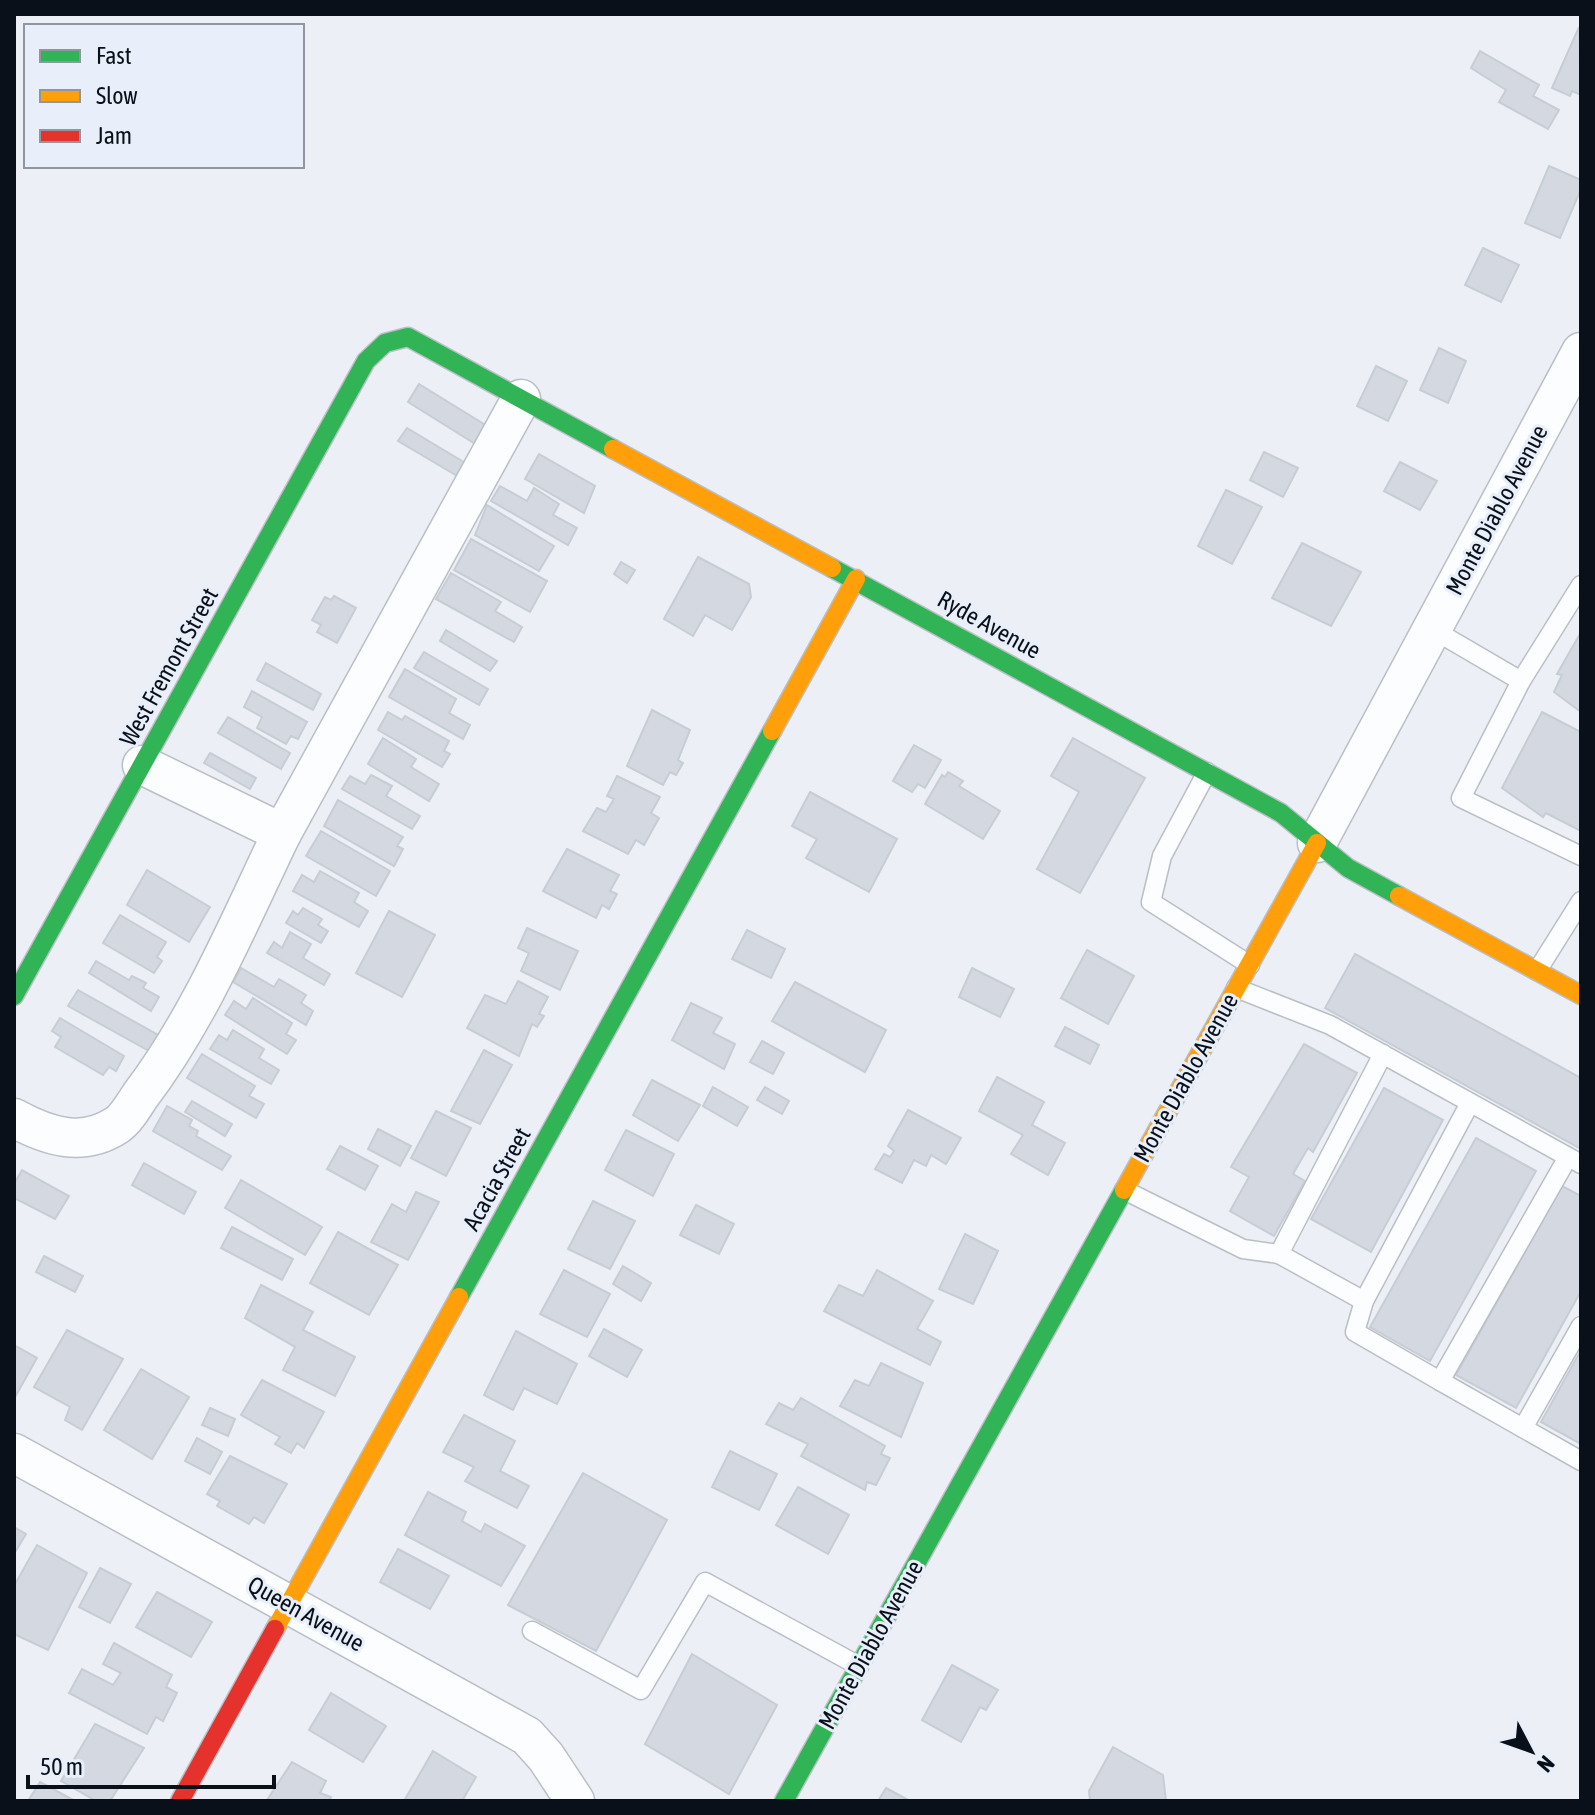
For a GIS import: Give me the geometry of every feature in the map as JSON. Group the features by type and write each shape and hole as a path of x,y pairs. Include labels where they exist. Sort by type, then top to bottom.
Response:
{"street":[{"name":"Ryde Avenue","path":"366,361 385,343 408,337 1281,813 1348,868 1581,995"},
{"name":"Monte Diablo Avenue","path":"784,1801 1250,965 1581,352"},
{"name":"West Fremont Street","path":"14,996 366,361"},
{"path":"14,1118 46,1135 82,1138 119,1124 162,1067 282,833 521,399"},
{"name":"Acacia Street","path":"180,1801 856,579"},
{"path":"142,765 282,833"},
{"name":"Queen Avenue","path":"14,1453 527,1736 546,1757 575,1801"}],"lane":[{"path":"1581,585 1521,681 1461,798 1581,856"},
{"path":"1432,629 1521,681"},
{"path":"1207,772 1162,856 1151,902 1250,965"},
{"path":"1537,971 1581,901"},
{"path":"1236,988 1330,1025 1574,1161 1440,1381"},
{"path":"1279,1254 1383,1054"},
{"path":"1470,1103 1364,1301 1355,1332 1581,1461"},
{"path":"1124,1190 1243,1249 1279,1254 1364,1301"},
{"path":"1523,1428 1581,1326"},
{"path":"532,1631 641,1690 705,1582 859,1666"}],"building":[{"path":"1579,27 1581,95 1572,91 1570,96 1552,88"},
{"path":"1480,51 1539,85 1533,96 1559,110 1548,129 1499,102 1506,90 1471,68"},
{"path":"1549,166 1581,180 1581,189 1560,238 1525,223"},
{"path":"1483,248 1519,265 1501,302 1465,285"},
{"path":"1439,348 1466,361 1448,403 1420,390"},
{"path":"1376,366 1407,381 1388,421 1357,406"},
{"path":"419,384 492,429 480,447 408,402"},
{"path":"407,428 472,467 464,480 398,441"},
{"path":"1264,452 1298,468 1283,497 1250,480"},
{"path":"539,454 595,486 584,513 525,479"},
{"path":"1400,462 1437,481 1420,510 1384,491"},
{"path":"500,486 527,501 534,488 559,504 553,515 577,528 568,545 491,501"},
{"path":"1226,490 1262,507 1232,564 1198,546"},
{"path":"487,505 554,546 539,571 475,535"},
{"path":"471,539 547,581 530,612 454,570"},
{"path":"1302,543 1361,572 1331,626 1272,598"},
{"path":"698,557 749,584 751,597 732,630 705,615 693,636 664,619"},
{"path":"621,562 635,570 627,583 614,574"},
{"path":"451,573 501,602 495,611 522,627 514,642 436,599"},
{"path":"334,596 356,608 337,643 317,632 321,625 312,620 325,597 331,600"},
{"path":"446,630 497,661 490,671 440,641"},
{"path":"1581,632 1581,712 1554,692 1562,675 1557,674"},
{"path":"424,652 488,689 479,705 414,668"},
{"path":"266,663 321,694 313,710 257,680"},
{"path":"405,669 456,699 449,713 470,725 463,739 389,697"},
{"path":"252,691 307,722 298,739 291,736 286,744 257,728 262,717 244,707"},
{"path":"652,710 690,730 678,760 683,763 676,775 670,772 663,785 627,766"},
{"path":"388,712 402,720 405,716 449,741 444,751 450,754 442,767 378,730"},
{"path":"1542,712 1581,732 1581,831 1546,813 1543,817 1502,788"},
{"path":"228,717 290,753 281,769 218,733"},
{"path":"383,738 416,759 411,767 439,784 429,801 368,764"},
{"path":"1073,738 1145,778 1080,893 1037,869 1079,792 1051,776"},
{"path":"914,745 941,760 925,788 918,784 912,792 893,781"},
{"path":"210,753 256,778 250,789 204,763"},
{"path":"948,772 963,781 959,786 1000,811 983,839 925,804 942,775 945,777"},
{"path":"371,775 392,786 386,796 420,816 412,829 342,789 350,776 365,784"},
{"path":"617,776 660,797 651,813 659,818 644,845 636,840 628,854 583,831 597,808 606,812 614,799 607,796"},
{"path":"810,792 897,839 869,892 806,858 817,839 792,826"},
{"path":"338,800 403,837 397,846 403,849 394,866 324,826"},
{"path":"321,831 390,871 376,896 306,856"},
{"path":"567,849 619,875 610,891 617,894 609,909 602,905 596,918 543,891"},
{"path":"147,870 210,907 189,942 127,905"},
{"path":"320,871 359,893 354,902 368,911 359,927 293,891 302,875 314,882"},
{"path":"303,908 322,919 318,925 328,931 321,943 286,923 293,911 298,915"},
{"path":"389,911 435,935 402,997 356,973"},
{"path":"120,915 166,942 157,957 162,961 154,973 103,943"},
{"path":"527,928 578,951 560,990 521,971 529,953 518,948"},
{"path":"747,930 785,949 771,978 732,959"},
{"path":"290,932 311,944 303,958 330,974 324,985 267,953 274,942 282,948"},
{"path":"1087,950 1134,976 1108,1024 1061,998"},
{"path":"1355,954 1581,1078 1581,1149 1325,1008"},
{"path":"96,961 129,980 132,976 146,983 143,988 159,997 151,1011 89,973"},
{"path":"241,968 274,987 279,979 306,995 301,1003 313,1011 306,1025 233,982"},
{"path":"972,968 1014,989 1000,1017 959,997"},
{"path":"518,981 548,997 539,1014 544,1016 537,1027 532,1024 519,1056 467,1028 485,995 506,1004"},
{"path":"795,982 886,1030 865,1072 772,1021"},
{"path":"78,990 158,1035 149,1051 68,1006"},
{"path":"253,998 292,1023 286,1034 296,1040 287,1054 225,1015 234,1001 246,1009"},
{"path":"691,1003 722,1018 713,1033 735,1044 724,1069 672,1040"},
{"path":"60,1018 124,1056 116,1071 109,1067 103,1075 55,1047 61,1037 52,1031"},
{"path":"1065,1027 1099,1045 1090,1064 1055,1046"},
{"path":"233,1030 264,1049 259,1058 279,1070 271,1084 210,1049 219,1035 227,1040"},
{"path":"762,1041 784,1053 773,1074 750,1062"},
{"path":"1304,1044 1357,1073 1313,1152 1308,1148 1293,1174 1305,1181 1274,1236 1230,1211 1249,1177 1231,1167"},
{"path":"484,1050 512,1065 480,1124 451,1111"},
{"path":"202,1054 255,1086 249,1096 264,1104 256,1118 187,1078"},
{"path":"997,1077 1044,1102 1032,1125 1065,1143 1048,1175 1011,1154 1023,1135 979,1111"},
{"path":"652,1080 700,1105 678,1141 633,1115"},
{"path":"713,1087 748,1107 737,1126 703,1106"},
{"path":"765,1087 789,1101 782,1114 757,1100"},
{"path":"1384,1088 1443,1120 1371,1252 1311,1219"},
{"path":"192,1101 232,1124 225,1136 185,1112"},
{"path":"167,1106 192,1120 189,1126 198,1131 196,1136 231,1156 222,1170 153,1131"},
{"path":"908,1110 961,1138 946,1164 931,1155 926,1166 914,1160 902,1183 875,1169 884,1154 890,1157 894,1151 888,1146"},
{"path":"436,1111 471,1128 446,1176 411,1158"},
{"path":"378,1129 411,1146 400,1166 368,1149"},
{"path":"626,1130 674,1154 653,1196 605,1170"},
{"path":"1476,1138 1536,1171 1430,1361 1370,1327"},
{"path":"340,1146 378,1166 365,1190 327,1169"},
{"path":"144,1163 196,1192 184,1214 132,1185"},
{"path":"22,1170 69,1196 55,1219 14,1198 14,1184"},
{"path":"241,1180 322,1227 305,1255 225,1208"},
{"path":"1562,1186 1581,1196 1581,1291 1516,1408 1456,1375"},
{"path":"416,1192 439,1202 408,1260 371,1242 392,1204 406,1212"},
{"path":"593,1201 635,1221 610,1269 568,1249"},
{"path":"696,1205 734,1224 719,1254 680,1235"},
{"path":"232,1227 293,1259 282,1280 221,1248"},
{"path":"338,1232 398,1265 369,1315 310,1283"},
{"path":"965,1234 998,1251 973,1304 939,1289"},
{"path":"44,1256 83,1276 75,1292 36,1272"},
{"path":"623,1266 651,1283 641,1301 613,1284"},
{"path":"564,1270 610,1294 587,1337 540,1314"},
{"path":"877,1270 933,1301 917,1329 941,1342 930,1365 824,1311 839,1285 863,1296"},
{"path":"261,1285 313,1312 303,1330 355,1357 335,1396 283,1370 295,1347 245,1318"},
{"path":"604,1329 642,1350 627,1377 589,1356"},
{"path":"67,1330 123,1359 82,1430 65,1420 70,1407 34,1387"},
{"path":"516,1331 577,1364 557,1404 524,1388 513,1410 484,1395"},
{"path":"14,1345 37,1358 14,1399"},
{"path":"1581,1350 1581,1444 1541,1422"},
{"path":"881,1363 923,1383 901,1437 840,1406 855,1380 869,1386"},
{"path":"141,1369 189,1397 152,1459 104,1430"},
{"path":"262,1380 324,1412 304,1448 297,1443 291,1453 275,1444 280,1437 241,1415"},
{"path":"801,1398 885,1446 881,1454 890,1458 876,1485 867,1482 865,1490 801,1456 808,1444 766,1424 779,1403 793,1410"},
{"path":"210,1408 235,1419 228,1436 202,1425"},
{"path":"464,1415 515,1441 500,1471 529,1486 517,1508 465,1481 474,1467 443,1452"},
{"path":"197,1438 222,1452 210,1474 185,1461"},
{"path":"730,1451 777,1474 759,1510 712,1487"},
{"path":"230,1456 287,1484 264,1523 254,1517 249,1524 217,1506 220,1501 207,1494"},
{"path":"583,1473 667,1520 596,1651 508,1605"},
{"path":"798,1487 849,1515 828,1554 776,1525"},
{"path":"428,1492 466,1512 462,1521 481,1532 485,1524 525,1546 501,1586 405,1535"},
{"path":"14,1527 26,1534 14,1554"},
{"path":"37,1545 87,1573 48,1650 14,1634 14,1586"},
{"path":"398,1549 449,1576 430,1609 380,1582"},
{"path":"100,1568 131,1584 110,1623 79,1607"},
{"path":"157,1592 212,1622 191,1657 136,1627"},
{"path":"114,1643 172,1675 166,1687 177,1693 163,1721 156,1717 147,1734 69,1693 82,1669 113,1685 121,1673 103,1664"},
{"path":"692,1654 777,1705 729,1794 645,1744"},
{"path":"952,1665 998,1690 986,1710 980,1707 961,1742 922,1720"},
{"path":"331,1693 386,1726 363,1762 309,1730"},
{"path":"95,1724 144,1748 110,1801 96,1801 61,1781"},
{"path":"1113,1747 1163,1775 1166,1801 1090,1801 1089,1791"},
{"path":"433,1751 476,1777 462,1801 404,1801"},
{"path":"292,1762 326,1781 320,1793 331,1797 329,1801 267,1800"},
{"path":"40,1782 75,1801 28,1801"},
{"path":"886,1788 910,1801 878,1801"}],"traffic: fast":[{"path":"14,996 366,361 385,343 408,337 613,449"},
{"path":"832,568 1281,813 1348,868 1399,896"},
{"path":"459,1297 772,731"},
{"path":"784,1801 1124,1190"}],"traffic: slow":[{"path":"613,449 832,568"},
{"path":"772,731 856,579"},
{"path":"1124,1190 1317,843"},
{"path":"1399,896 1581,995"},
{"path":"275,1629 459,1297"}],"traffic: jam":[{"path":"180,1801 275,1629"}]}
